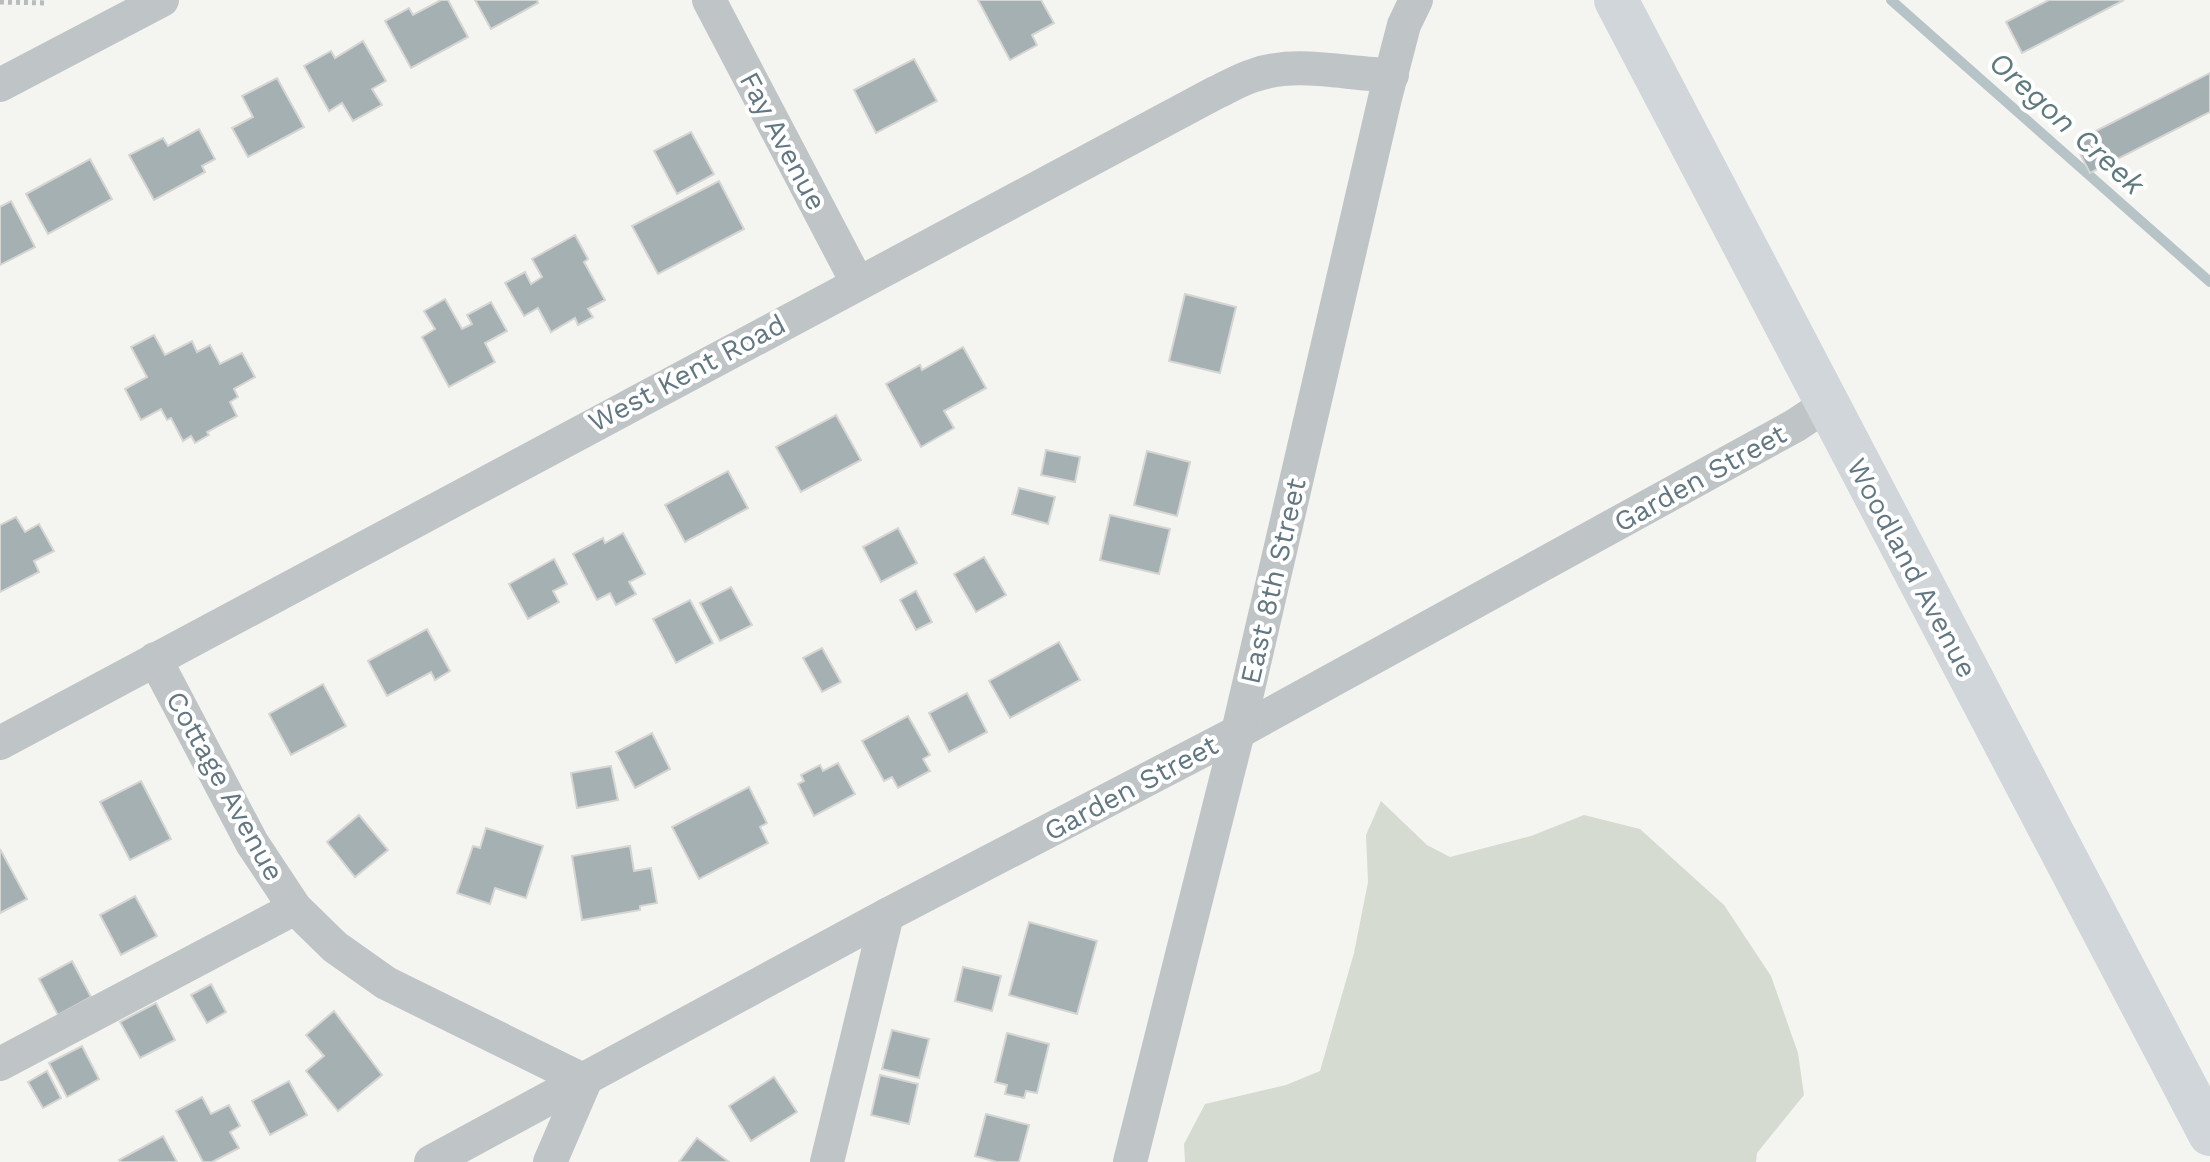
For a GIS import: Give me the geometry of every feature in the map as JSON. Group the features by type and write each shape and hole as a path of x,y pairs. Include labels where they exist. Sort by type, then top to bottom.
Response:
{"main road":[{"name":"Woodland Avenue","path":"1616,0 2210,1134"}],"street":[{"path":"0,85 162,0"},
{"name":"Fay Avenue","path":"709,0 857,282"},
{"name":"East 8th Street","path":"1130,1162 1238,732 1404,25 1416,0"},
{"name":"West Kent Road","path":"0,743 857,282 1257,74 1298,69 1392,75"},
{"name":"Garden Street","path":"431,1162 887,915 1238,732 1796,425 1826,405"},
{"name":"Cottage Avenue","path":"155,659 252,843 295,908 335,947 386,983 585,1081"},
{"path":"0,1064 295,908"},
{"path":"827,1162 887,915"},
{"path":"550,1162 585,1081"}],"path":[{"path":"0,2 46,3"}],"shaded area":[{"path":"1381,801 1427,845 1450,857 1531,836 1584,815 1640,829 1724,905 1771,976 1798,1053 1804,1095 1757,1153 1756,1162 1185,1162 1184,1144 1205,1104 1286,1085 1320,1071 1354,953 1368,882 1366,835"}],"building":[{"path":"441,0 448,0 468,37 411,68 385,21 409,8 413,15"},
{"path":"475,0 537,0 538,3 491,29"},
{"path":"978,0 1041,0 1054,23 1032,35 1037,45 1010,60"},
{"path":"2049,0 2124,0 2022,53 2006,22"},
{"path":"363,41 386,81 372,89 382,105 353,121 342,103 329,111 304,66 331,51 335,58"},
{"path":"914,59 937,101 876,133 854,90"},
{"path":"2210,73 2210,112 2090,173 2074,142"},
{"path":"277,78 304,127 248,157 232,128 253,117 242,96"},
{"path":"199,129 215,159 202,166 205,172 154,200 129,155 163,138 168,146"},
{"path":"691,132 714,174 677,194 654,151"},
{"path":"90,159 112,199 48,234 26,194"},
{"path":"719,181 744,229 658,274 632,226"},
{"path":"11,201 35,247 0,265 0,207"},
{"path":"575,235 588,259 584,262 605,300 588,309 593,317 578,325 575,318 551,332 538,308 524,316 505,283 525,272 531,284 542,277 532,259"},
{"path":"1185,294 1236,307 1220,373 1169,361"},
{"path":"445,299 462,329 472,324 467,315 491,302 507,331 485,343 495,362 449,387 422,337 435,329 424,311"},
{"path":"154,335 165,355 192,341 197,352 210,345 220,364 242,353 255,377 234,389 238,397 230,402 237,416 207,432 209,435 195,443 191,436 183,441 171,418 167,420 161,409 141,420 125,389 147,377 131,347"},
{"path":"963,347 986,388 944,411 954,428 921,447 886,384 920,365 922,370"},
{"path":"836,415 861,460 801,492 776,447"},
{"path":"1046,450 1080,457 1075,482 1041,475"},
{"path":"1147,451 1190,462 1177,516 1134,505"},
{"path":"728,471 748,508 685,542 665,505"},
{"path":"1019,488 1055,497 1048,524 1012,514"},
{"path":"1110,515 1170,529 1159,574 1100,560"},
{"path":"16,517 25,532 39,524 54,551 34,561 39,572 0,592 0,525"},
{"path":"898,528 917,563 881,582 863,547"},
{"path":"623,533 645,574 629,582 636,594 616,605 610,593 597,600 573,554 603,538 605,543"},
{"path":"984,557 1006,595 976,612 954,574"},
{"path":"554,559 567,584 553,591 559,602 528,619 509,584"},
{"path":"731,587 752,625 720,641 700,603"},
{"path":"916,591 932,622 916,630 900,600"},
{"path":"690,600 713,643 676,663 653,619"},
{"path":"427,629 450,671 435,680 431,672 387,696 368,661"},
{"path":"1059,642 1080,680 1010,718 989,681"},
{"path":"822,648 841,682 822,692 803,658"},
{"path":"323,684 346,726 291,755 269,714"},
{"path":"967,693 987,732 949,752 929,713"},
{"path":"908,716 930,755 923,759 930,771 898,788 892,777 884,781 862,741"},
{"path":"652,733 670,769 635,788 616,752"},
{"path":"838,763 855,794 814,816 798,784 804,781 801,775 820,765 823,771"},
{"path":"611,766 618,800 577,808 571,773"},
{"path":"141,781 171,839 130,860 100,802"},
{"path":"749,787 767,823 760,827 768,843 699,879 672,827"},
{"path":"359,815 388,850 355,877 327,842"},
{"path":"486,828 543,846 526,898 495,888 490,904 457,893 473,846 480,848"},
{"path":"630,846 634,871 651,868 657,903 640,906 640,910 582,920 572,856"},
{"path":"0,849 27,899 0,913"},
{"path":"135,896 157,936 121,955 100,915"},
{"path":"1029,922 1097,941 1077,1014 1009,995"},
{"path":"72,961 91,997 58,1015 39,979"},
{"path":"963,967 1001,976 992,1011 955,1001"},
{"path":"211,984 226,1012 207,1023 191,995"},
{"path":"156,1003 175,1040 140,1058 120,1022"},
{"path":"334,1011 382,1075 338,1111 306,1071 324,1056 306,1035"},
{"path":"892,1030 929,1039 919,1078 882,1069"},
{"path":"1007,1033 1049,1044 1037,1093 1026,1091 1024,1098 1005,1094 1007,1085 995,1082"},
{"path":"82,1046 99,1079 67,1097 49,1063"},
{"path":"47,1071 61,1098 43,1108 28,1082"},
{"path":"880,1075 918,1084 909,1124 871,1115"},
{"path":"774,1077 797,1112 751,1141 729,1106"},
{"path":"289,1081 307,1115 270,1135 252,1101"},
{"path":"202,1097 211,1114 229,1105 240,1126 230,1132 239,1148 212,1162 203,1162 176,1111"},
{"path":"986,1114 1029,1125 1019,1162 997,1162 975,1156"},
{"path":"163,1136 177,1162 119,1160"},
{"path":"697,1138 729,1162 679,1162"}],"waterway":[{"name":"Oregon Creek","path":"1891,0 2210,282"}]}
